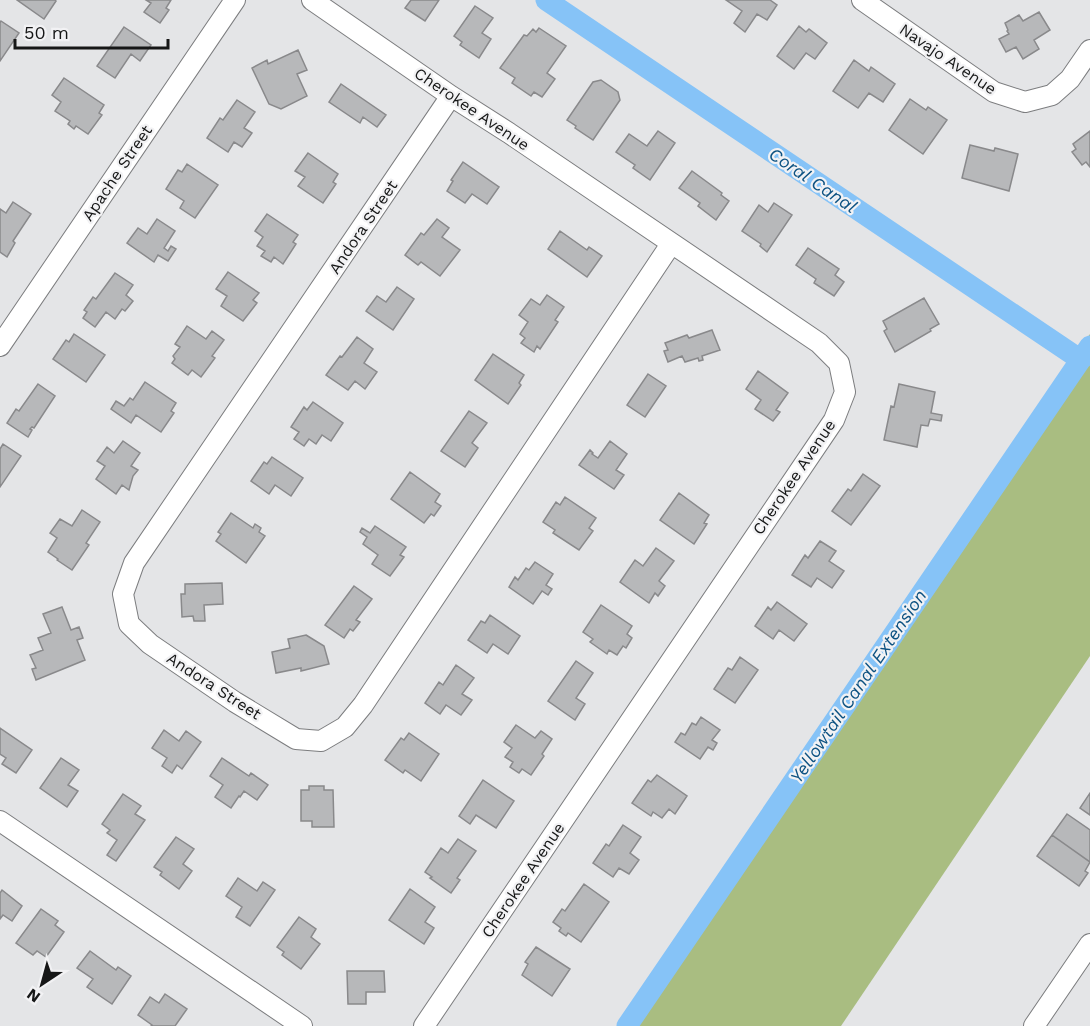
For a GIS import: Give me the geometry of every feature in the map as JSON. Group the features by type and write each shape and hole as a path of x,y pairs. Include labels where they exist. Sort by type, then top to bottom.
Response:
{"street":[{"name":"Apache Street","path":"0,346 235,0"},
{"name":"Cherokee Avenue","path":"312,0 819,343 839,363 844,392 834,420 424,1026"},
{"name":"Navajo Avenue","path":"862,0 994,92 1025,102 1052,95 1070,79 1090,50"},
{"name":"Andora Street","path":"451,96 134,563 123,594 129,624 150,644 207,683 296,739 321,741 345,727 363,705 671,244"},
{"path":"0,821 302,1026"},
{"path":"1034,1026 1090,944"}],"green space":[{"path":"1090,334 1090,656 841,1026 619,1026"}],"building":[{"path":"17,0 55,0 56,1 44,19"},
{"path":"146,0 171,0 166,8 169,10 160,23 144,12 151,3"},
{"path":"411,0 439,0 425,21 405,8"},
{"path":"726,0 770,0 777,5 767,20 757,14 745,32 734,23 742,11"},
{"path":"475,6 493,18 482,33 491,39 479,58 460,45 462,42 454,36"},
{"path":"1039,12 1050,30 1034,40 1039,49 1023,59 1016,47 1006,52 999,39 1009,34 1005,23 1019,15 1023,21"},
{"path":"1,21 19,33 0,61 0,23"},
{"path":"799,26 806,32 809,29 827,43 815,59 806,53 794,69 777,56"},
{"path":"124,27 151,45 140,61 131,54 115,78 97,66"},
{"path":"539,28 566,46 547,73 555,79 542,97 534,92 531,96 512,83 515,78 500,68 524,35 527,36 533,29 536,32"},
{"path":"298,50 307,70 297,74 307,96 281,109 269,104 252,68 267,60 268,64"},
{"path":"854,60 869,71 871,67 895,84 883,102 869,93 858,108 833,91"},
{"path":"64,78 104,105 99,113 102,115 88,134 76,126 74,129 68,124 70,121 55,111 61,102 52,95"},
{"path":"601,80 618,92 620,100 593,140 567,120 593,82"},
{"path":"341,84 386,115 377,127 363,117 360,123 329,102"},
{"path":"910,99 926,110 928,107 947,120 923,154 889,130"},
{"path":"237,100 255,112 244,128 252,133 242,147 234,142 228,152 207,138 220,118 223,120"},
{"path":"658,131 675,143 650,180 633,168 635,165 616,152 629,134 647,146"},
{"path":"1090,131 1090,167 1086,162 1082,165 1072,152 1076,149 1073,144"},
{"path":"970,145 1018,154 1009,191 962,178"},
{"path":"308,153 338,174 333,182 336,184 323,203 298,186 305,177 295,171"},
{"path":"463,162 499,187 487,204 472,194 465,203 447,191 453,181 451,180"},
{"path":"187,164 218,185 195,218 180,208 184,201 166,189 178,170 182,172"},
{"path":"692,171 722,193 721,195 729,201 716,220 698,206 700,203 679,188"},
{"path":"13,202 31,214 13,241 15,243 7,257 0,252 0,209 6,213"},
{"path":"774,203 792,215 767,252 760,246 761,244 742,231 759,205 768,212"},
{"path":"267,214 298,235 293,242 296,244 283,264 274,257 271,262 261,256 265,251 257,246 263,237 255,231"},
{"path":"157,219 175,231 164,248 168,251 171,246 176,249 168,261 158,255 154,262 127,243 138,228 147,234"},
{"path":"437,219 449,228 442,237 460,250 440,276 421,262 418,265 405,255 421,233 424,235"},
{"path":"560,231 587,250 589,247 602,256 587,277 548,249"},
{"path":"808,248 839,269 835,275 844,282 834,296 814,283 816,279 796,265"},
{"path":"228,272 259,293 253,300 257,303 243,321 221,306 227,296 216,289"},
{"path":"115,273 133,285 126,295 133,301 125,311 122,309 115,319 106,312 95,327 83,318 87,312 84,310 93,297 96,299"},
{"path":"397,287 414,299 393,330 366,311 377,296 386,302"},
{"path":"547,295 564,307 555,320 558,322 540,349 537,346 534,352 521,343 525,338 520,334 528,322 519,315 531,299 540,305"},
{"path":"924,298 939,324 895,352 884,331 887,329 883,321"},
{"path":"187,326 206,339 212,331 224,340 212,356 215,358 201,377 192,370 188,375 172,363 175,359 173,356 180,347 175,344"},
{"path":"712,330 720,350 702,356 703,360 699,361 698,358 685,362 682,356 668,362 664,351 668,350 665,343 687,335 689,338"},
{"path":"74,334 105,355 86,382 53,359 66,340 69,342"},
{"path":"357,337 373,349 364,363 377,372 365,389 355,381 348,390 326,375"},
{"path":"493,354 524,375 519,383 521,385 508,404 475,380"},
{"path":"758,371 788,393 776,410 780,412 773,421 755,409 761,400 746,389"},
{"path":"648,374 666,386 645,417 627,405"},
{"path":"145,382 176,403 171,411 174,413 161,432 136,415 131,423 111,409 116,401 124,406 130,398 133,400"},
{"path":"38,384 55,396 34,428 30,429 32,430 28,437 7,423 16,409 19,411"},
{"path":"899,384 935,392 931,413 942,415 941,421 930,419 928,426 921,425 917,447 884,440 891,406 894,407"},
{"path":"313,402 343,423 331,441 322,435 316,444 309,439 304,446 294,439 299,432 291,427 304,407 307,410"},
{"path":"469,411 487,423 472,443 478,448 465,467 441,451"},
{"path":"123,441 140,453 131,466 138,470 133,476 129,490 122,485 116,494 96,479 105,466 97,461 107,447 114,453"},
{"path":"610,441 627,454 616,470 624,475 614,489 579,465 590,450 598,458"},
{"path":"3,444 21,456 0,487 0,449"},
{"path":"272,457 303,478 291,496 275,485 269,494 251,481 264,462 267,464"},
{"path":"410,472 440,494 435,502 441,506 434,516 431,514 424,523 391,499"},
{"path":"863,474 880,486 851,525 832,511 848,489 851,491"},
{"path":"679,493 709,515 704,523 707,524 694,544 660,520"},
{"path":"565,497 596,518 589,528 593,531 579,550 553,533 555,530 543,522 556,502 560,505"},
{"path":"82,510 100,522 86,543 89,545 72,570 48,552 57,538 50,533 60,519 72,526"},
{"path":"231,513 253,528 255,524 261,528 259,532 265,536 246,563 216,541 221,534 218,532"},
{"path":"375,526 406,547 400,555 404,557 390,576 372,564 378,555 363,544 367,537 360,532 362,528 370,533"},
{"path":"820,541 836,551 829,561 844,571 832,588 817,578 811,587 792,575 805,555 808,558"},
{"path":"656,548 674,561 659,581 665,586 658,596 655,593 649,603 620,582 635,560 643,566"},
{"path":"535,562 553,574 546,585 552,589 548,595 542,591 533,604 509,587 515,577 518,580 526,568 529,570"},
{"path":"222,583 223,604 204,605 205,621 194,621 193,616 182,617 181,594 185,594 185,584"},
{"path":"354,586 372,599 356,620 360,622 353,631 350,629 344,638 325,625"},
{"path":"777,602 807,624 794,641 779,630 773,639 755,626 768,607 771,610"},
{"path":"601,605 632,626 627,634 632,638 626,648 623,646 617,655 609,650 607,654 590,642 593,639 583,632"},
{"path":"62,607 71,630 79,627 83,638 77,640 85,660 36,680 32,669 36,668 30,655 43,650 38,638 51,633 43,614"},
{"path":"490,615 520,636 508,654 493,644 487,653 468,640 481,621 485,623"},
{"path":"306,635 324,646 329,664 301,671 301,668 276,673 272,652 290,648 288,639"},
{"path":"740,657 758,670 735,703 714,689 728,668 732,670"},
{"path":"576,661 593,673 576,698 585,704 575,720 548,701"},
{"path":"456,665 474,678 462,694 472,700 461,715 446,705 440,714 425,703 439,682 443,685"},
{"path":"701,717 720,730 712,740 717,743 713,750 708,747 700,759 675,742 681,733 685,735 692,723 696,725"},
{"path":"516,725 535,738 541,731 552,739 531,775 522,769 519,773 510,767 513,762 505,757 512,748 504,742"},
{"path":"0,728 32,750 16,773 2,764 6,758 0,754"},
{"path":"164,730 179,741 186,731 201,742 182,769 177,765 172,773 162,766 167,758 152,748"},
{"path":"409,733 439,754 421,781 405,770 403,773 385,760 401,738 404,740"},
{"path":"61,758 79,770 68,785 78,791 67,807 40,788"},
{"path":"222,758 249,776 251,773 268,785 257,800 244,791 231,808 215,797 223,785 210,776"},
{"path":"657,775 687,796 675,814 669,809 662,818 653,812 651,816 632,803 648,780 651,782"},
{"path":"483,780 514,801 496,828 476,815 470,824 459,816"},
{"path":"309,786 324,786 324,790 333,790 334,827 312,827 312,821 301,821 301,790 309,790"},
{"path":"1090,793 1090,815 1080,808"},
{"path":"123,794 141,806 135,814 145,820 116,861 107,855 117,840 107,833 110,830 102,824"},
{"path":"1067,814 1090,830 1090,862 1052,835"},
{"path":"623,825 641,837 630,853 639,860 629,874 619,868 613,877 593,863 606,844 609,846"},
{"path":"1052,835 1090,862 1085,871 1088,873 1079,886 1037,856"},
{"path":"176,837 194,849 183,864 192,871 179,889 160,875 162,872 154,867"},
{"path":"458,839 476,851 457,878 460,880 451,893 425,872 441,848 448,853"},
{"path":"238,878 257,891 263,882 275,890 250,926 236,917 242,907 226,896"},
{"path":"584,884 609,902 581,942 568,933 566,936 559,931 561,928 553,922 562,909 565,911"},
{"path":"410,889 435,907 425,922 434,928 424,944 389,920"},
{"path":"2,890 22,906 12,921 3,915 0,919"},
{"path":"41,909 58,921 55,925 64,932 46,957 37,951 33,955 16,943"},
{"path":"299,917 316,929 311,937 320,944 301,969 282,955 284,952 277,947"},
{"path":"536,947 570,969 552,996 522,975 528,964 525,962"},
{"path":"90,951 116,970 118,967 131,976 112,1004 87,987 93,979 77,968"},
{"path":"347,971 384,971 385,992 366,992 366,1004 348,1004"},
{"path":"165,994 187,1009 175,1026 151,1026 138,1015 150,997 159,1003"}],"waterway":[{"name":"Coral Canal","path":"546,0 1081,360"},
{"name":"Yellowtail Canal Extension","path":"627,1026 1090,346"}]}
